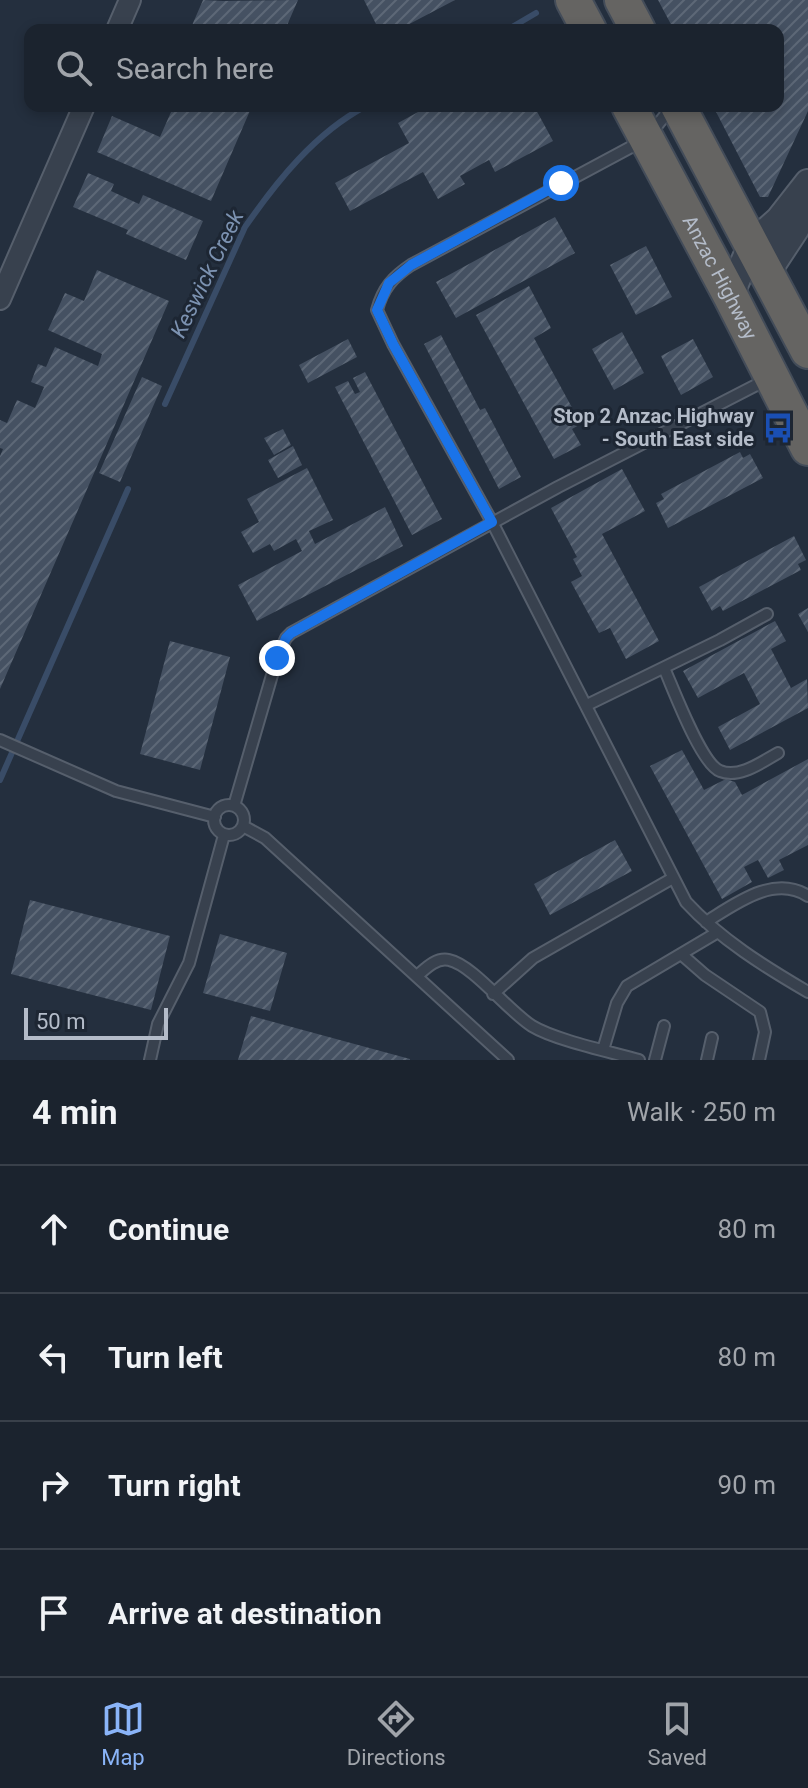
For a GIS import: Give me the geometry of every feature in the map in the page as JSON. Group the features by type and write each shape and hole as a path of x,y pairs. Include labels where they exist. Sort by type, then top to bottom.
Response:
{"highway":[{"path":"573,0 586,24"},
{"path":"622,0 635,24"},
{"name":"Anzac Highway","path":"632,112 808,448"},
{"path":"679,112 808,351"}],"street":[{"path":"120,24 130,0"},
{"path":"0,299 81,112"},
{"path":"730,295 760,258 779,220 808,183"}],"lane":[{"path":"671,112 646,139 422,258 397,275 384,290 377,310 492,522 686,902 718,932 758,961 807,990"},
{"path":"234,806 277,658 286,638 492,522 771,378"},
{"path":"587,705 767,614"},
{"path":"664,668 691,730 709,763 719,771 734,773 778,753"},
{"path":"2,741 123,794 215,817"},
{"path":"224,835 216,827 215,817 220,809 234,806"},
{"path":"224,835 236,833 243,826 243,814 234,806"},
{"path":"243,826 265,838 508,1060"},
{"path":"150,1060 158,1024 189,963 224,835"},
{"path":"493,994 533,958 673,878"},
{"path":"706,922 747,898 779,887 797,890 808,896"},
{"path":"603,1050 617,1003 627,986 718,932"},
{"path":"681,954 705,975 760,1012 765,1032 759,1060"},
{"path":"417,976 429,965 448,960 466,969 535,1028 639,1060"},
{"path":"655,1060 664,1026"},
{"path":"707,1060 712,1038"}],"building":[{"path":"203,0 298,0 288,24 193,24"},
{"path":"364,0 455,0 409,24 376,24"},
{"path":"658,0 808,0 808,111 768,197 760,197 716,112 784,112 784,24 671,24"},
{"path":"171,112 249,112 211,201 97,152 112,116 160,137"},
{"path":"418,112 537,112 553,141 495,172 489,160 460,176 465,184 438,199 423,172 350,211 335,183 409,143 398,123"},
{"path":"88,173 114,184 111,191 139,204 143,195 203,221 186,260 126,234 128,230 73,207"},
{"path":"555,217 575,253 456,318 436,282"},
{"path":"646,246 672,297 636,315 610,265"},
{"path":"97,270 169,301 0,689 0,456 3,449 0,448 0,420 7,423 17,400 35,408 44,387 31,382 38,364 46,367 55,347 98,366 102,354 48,330 65,293 84,301"},
{"path":"529,286 551,328 534,338 581,424 572,429 581,445 554,459 476,315"},
{"path":"622,332 644,373 614,390 592,349"},
{"path":"441,335 480,410 485,408 521,477 499,489 424,344"},
{"path":"348,339 357,357 308,383 299,365"},
{"path":"693,339 713,377 681,395 661,356"},
{"path":"365,372 442,519 412,535 335,387 348,381 355,394 360,392 353,378"},
{"path":"142,377 162,386 120,482 99,473"},
{"path":"283,429 291,445 274,455 264,438"},
{"path":"293,446 302,465 278,478 268,460"},
{"path":"740,452 743,458 750,454 763,478 668,528 656,503 664,499 661,494"},
{"path":"307,468 333,520 309,531 315,544 385,507 403,546 257,621 238,585 302,551 296,539 274,551 270,544 253,553 241,532 259,522 247,499"},
{"path":"622,469 645,511 602,534 659,641 626,659 610,628 599,633 571,582 582,576 573,559 577,557 551,508"},
{"path":"794,536 806,560 798,564 801,570 723,611 720,606 712,611 699,587"},
{"path":"808,608 808,632 798,614"},
{"path":"775,621 786,641 771,649 791,688 807,679 808,708 730,750 718,727 760,704 744,673 698,698 683,671"},
{"path":"170,641 230,657 200,770 140,754"},
{"path":"682,750 704,790 726,779 735,782 742,795 808,759 808,845 779,860 784,870 768,878 758,860 744,867 752,882 722,899 650,766"},
{"path":"615,840 632,871 550,915 534,884"},
{"path":"30,900 170,936 151,1010 11,974"},
{"path":"220,934 287,953 270,1011 203,993"},
{"path":"251,1016 410,1059 410,1060 238,1060"}],"waterway":[{"name":"Keswick Creek","path":"517,24 536,13"},
{"name":"Keswick Creek","path":"165,404 245,227 298,159 356,112"},
{"name":"Keswick Creek","path":"0,780 128,489"}],"place":[{"name":"Stop 2 Anzac Highway - South East side","path":"778,428"}],"route":[{"path":"277,658 282,644 291,633 492,522 377,310 389,283 411,265 561,183"}]}
